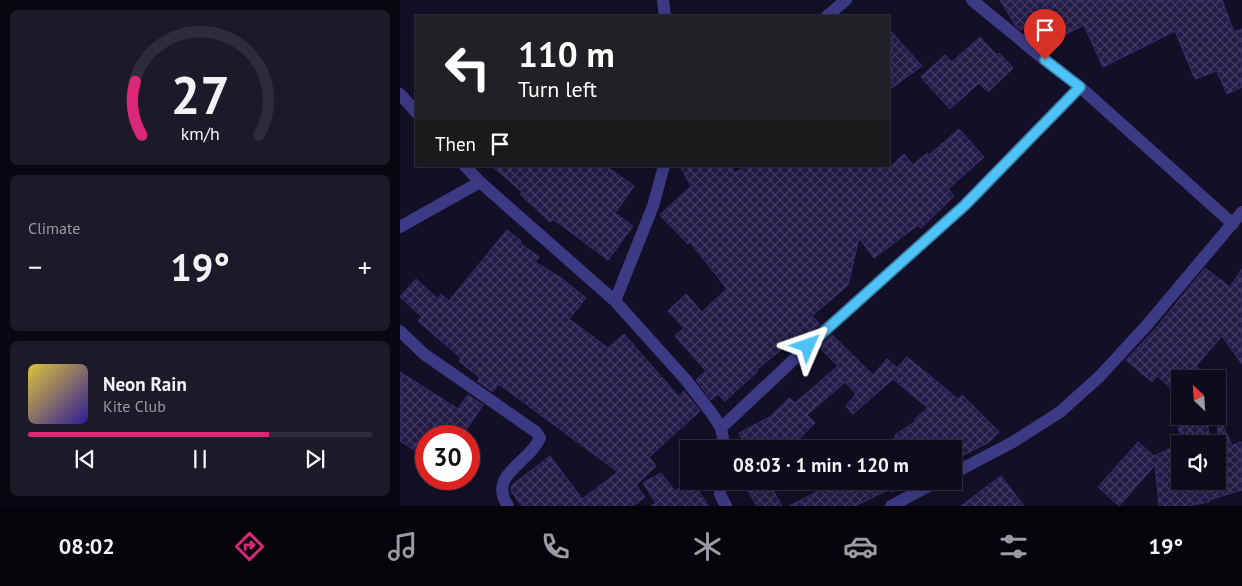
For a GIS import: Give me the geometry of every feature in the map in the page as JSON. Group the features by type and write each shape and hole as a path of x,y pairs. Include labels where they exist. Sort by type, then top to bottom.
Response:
{"street":[{"path":"662,0 665,15"},
{"path":"829,15 846,0"},
{"path":"972,0 1080,87 1233,224"},
{"path":"721,428 822,333 965,205 1080,87"},
{"path":"400,94 415,111"},
{"path":"467,167 480,182 615,301 686,380 721,428 723,440"},
{"path":"615,301 653,206 664,167"},
{"path":"400,227 480,182"},
{"path":"962,469 1013,442 1060,412 1099,378 1147,325 1242,212"},
{"path":"400,331 424,354 536,432 540,438 537,446 505,478 501,488 502,497 508,506"},
{"path":"720,490 720,494 726,506"},
{"path":"891,506 921,490"}],"building":[{"path":"1000,0 1222,0 1234,32 1242,29 1242,87 1227,94 1217,71 1195,79 1175,31 1103,67 1084,25 1059,38 1046,13 1021,30 1016,26"},
{"path":"890,30 922,66 890,89"},
{"path":"980,37 1013,68 988,92 979,83 950,109 921,77 945,55 952,62"},
{"path":"959,129 984,157 948,189 954,196 921,228 918,225 874,258 859,238 848,285 812,316 820,324 807,336 803,332 756,370 757,372 725,401 718,394 711,400 696,380 706,371 675,336 684,328 668,311 686,294 702,312 727,289 690,242 688,244 660,215 691,186 681,167 732,167 735,173 744,167 890,167 904,154 913,165 927,153 929,155"},
{"path":"493,167 607,167 634,186 615,213 633,226 608,260 553,219 550,222 520,194 522,192"},
{"path":"507,230 521,241 520,243 539,257 535,262 561,278 586,298 569,319 608,348 624,334 679,397 684,391 700,411 649,457 656,466 636,485 645,497 633,506 522,506 511,491 512,485 550,456 582,499 618,472 496,382 498,384 493,392 477,381 480,378 459,361 461,358 418,321 422,317 400,297 416,279 438,299 441,294 449,301"},
{"path":"1205,268 1230,287 1242,269 1242,364 1222,336 1196,366 1201,370 1171,370 1171,388 1157,376 1152,382 1126,360 1155,329"},
{"path":"832,335 873,375 887,359 897,368 907,357 958,399 962,395 999,432 989,442 962,456 962,440 891,440 896,437 895,435 916,421 915,419 928,408 893,379 853,414 846,406 856,394 845,382 807,415 815,423 798,440 742,440 739,433 770,417 789,398 795,403 838,366 819,347"},
{"path":"400,372 458,409 468,395 483,405 469,425 415,425 415,451 400,441"},
{"path":"1185,425 1208,425 1209,435 1181,435 1178,428"},
{"path":"1218,425 1223,425 1232,445 1242,442 1242,490 1209,500 1209,502 1188,506 1159,506 1155,465 1119,506 1098,487 1138,442 1154,456 1171,448 1171,490 1226,490 1226,435 1218,435"},
{"path":"661,473 675,491 680,488 680,490 698,490 708,506 651,506 656,503 643,483"},
{"path":"1001,476 1024,506 961,506 990,484"},
{"path":"747,490 773,490 782,506 757,506"},
{"path":"821,490 888,490 855,506 789,506"}],"route":[{"path":"808,346 965,205 1080,87 1045,60"}]}
